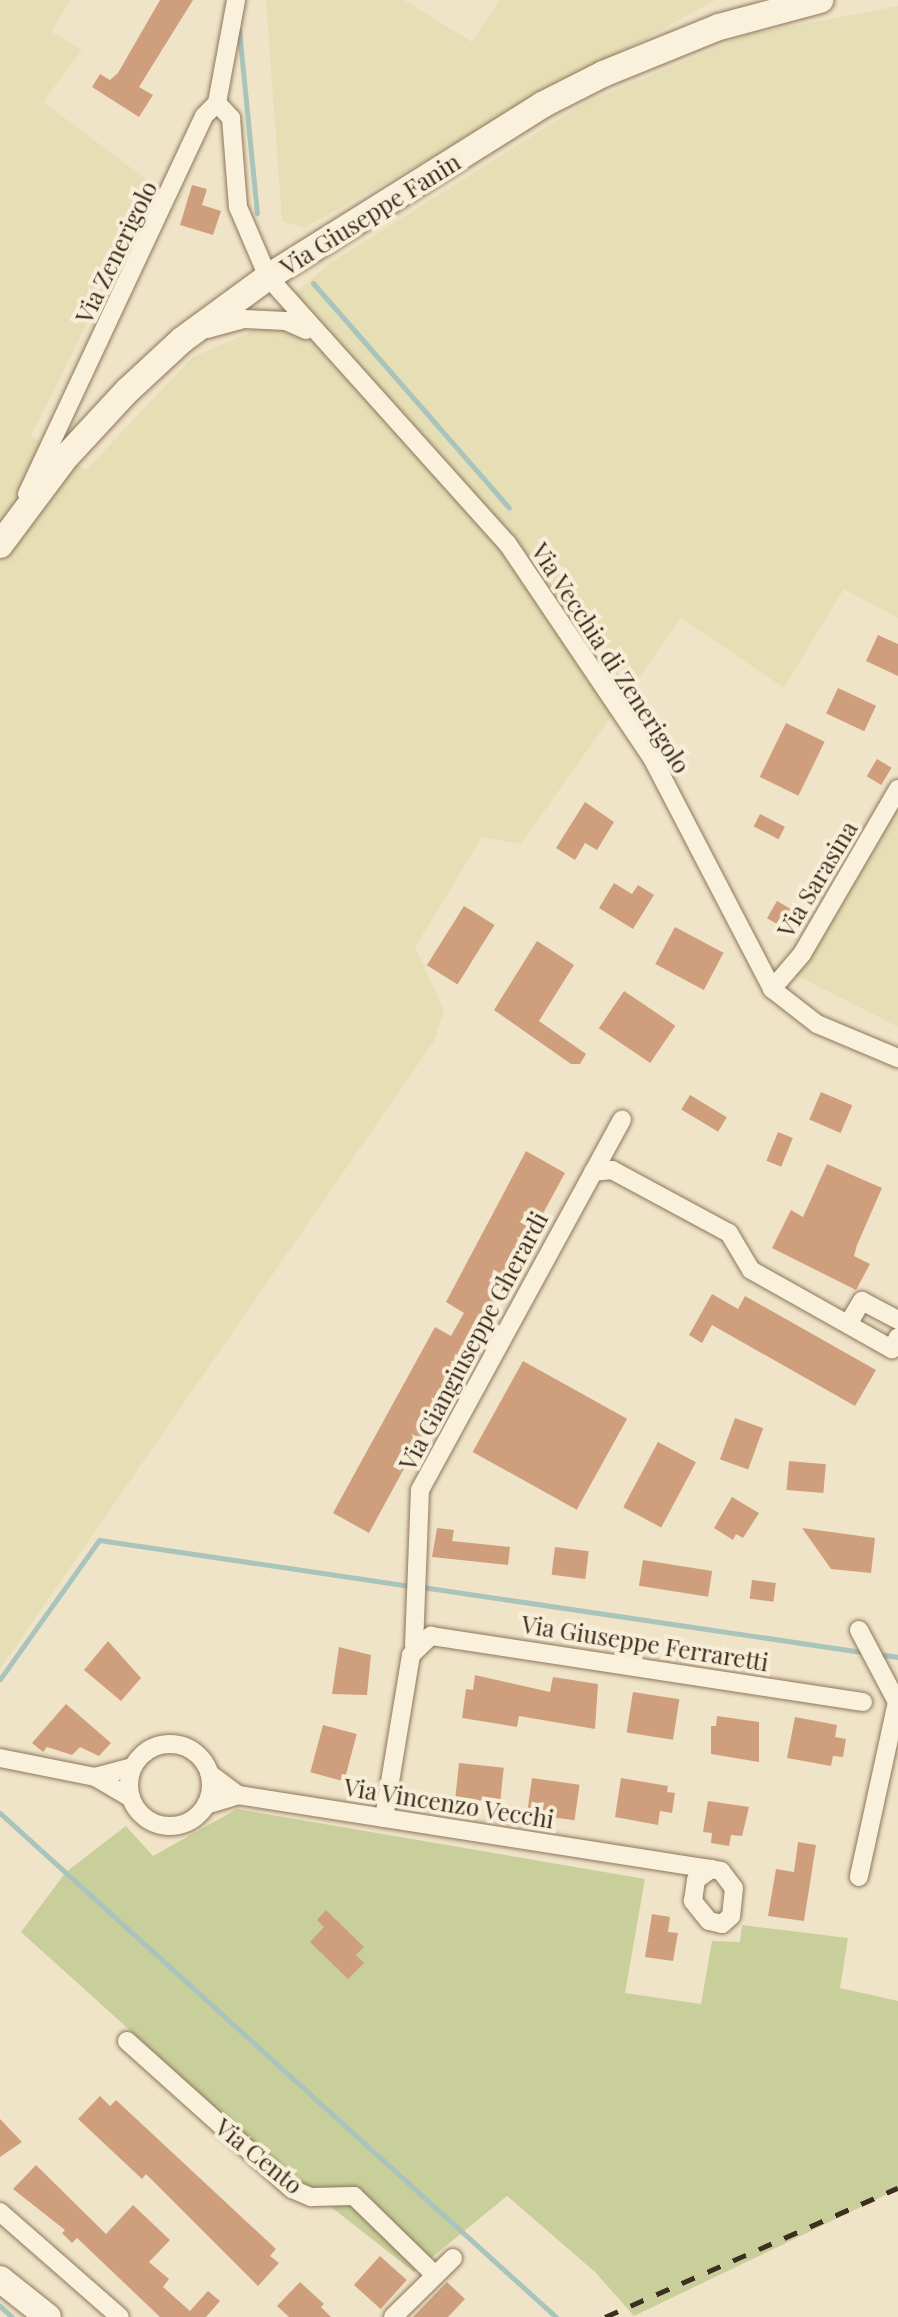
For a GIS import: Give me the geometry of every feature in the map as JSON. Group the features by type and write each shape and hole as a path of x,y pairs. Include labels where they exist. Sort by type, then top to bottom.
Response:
{"main road":[{"name":"Via Giuseppe Fanin","path":"0,545 15,519 127,391 182,340 268,277 542,105 603,74 719,27 820,0"},
{"path":"0,2279 48,2317"}],"street":[{"name":"Via Zenerigolo","path":"15,519 204,116 217,103 236,0"},
{"name":"Via Vecchia di Zenerigolo","path":"217,103 231,118 238,207 268,277 312,332 507,543 652,758 772,989 817,1024 898,1058"},
{"path":"182,340 244,319 286,321 312,332"},
{"name":"Via Sarasina","path":"772,989 802,954 898,789"},
{"name":"Via Giangiuseppe Gherardi","path":"384,1818 417,1643 416,1567 420,1490 622,1119"},
{"path":"593,1172 612,1170 729,1233 751,1270 892,1349 898,1337"},
{"path":"848,1324 862,1301 898,1320"},
{"name":"Via Giuseppe Ferraretti","path":"417,1643 451,1637 863,1702"},
{"path":"859,1877 898,1702 862,1637"},
{"path":"0,1758 95,1777 131,1798 151,1822 166,1827 196,1818 206,1805 209,1773 194,1752 179,1745 148,1750 133,1767 95,1777"},
{"path":"131,1798 133,1767"},
{"name":"Via Vincenzo Vecchi","path":"209,1773 238,1795"},
{"name":"Via Vincenzo Vecchi","path":"206,1805 238,1795 711,1869"},
{"path":"653,1860 675,1874 693,1901 709,1921 722,1924 731,1916 734,1888 721,1871 711,1869 696,1880 693,1901"},
{"name":"Via Cento","path":"127,2041 292,2189 311,2197 354,2196 435,2275"},
{"path":"0,2213 120,2317"},
{"path":"393,2317 453,2258"}],"shaded area":[{"path":"0,0 70,0 52,32 82,50 43,102 155,186 31,436 86,470 193,357 248,333 329,264 583,104 747,35 898,6 898,618 844,589 784,688 681,618 521,844 482,837 415,947 444,1011 434,1041 0,1669"},
{"path":"266,0 404,0 472,42 500,0 715,0 304,228 282,221"},
{"path":"898,795 898,1027 796,975"}],"green space":[{"path":"237,1809 645,1879 625,1993 701,2004 712,1941 740,1942 742,1925 848,1938 840,1988 898,2001 898,2189 634,2316 595,2272 507,2196 414,2272 289,2174 21,1932 66,1872 126,1826 153,1856"}],"building":[{"path":"160,0 193,0 139,87 153,95 139,117 92,87 100,74 110,80 118,73"},
{"path":"192,185 207,189 202,205 221,211 213,235 180,225"},
{"path":"878,635 898,644 898,676 866,661"},
{"path":"838,688 876,706 864,731 826,713"},
{"path":"786,723 825,742 798,796 760,777"},
{"path":"877,759 892,768 881,785 867,776"},
{"path":"585,802 614,822 597,850 585,843 575,860 556,848"},
{"path":"760,814 785,827 779,839 754,826"},
{"path":"614,883 632,894 638,885 654,895 633,929 599,908"},
{"path":"777,901 805,917 795,934 767,918"},
{"path":"464,906 495,925 457,984 427,965"},
{"path":"675,927 724,953 704,990 655,964"},
{"path":"537,941 574,965 539,1021 586,1054 580,1064 571,1064 494,1010"},
{"path":"624,991 675,1026 650,1063 599,1028"},
{"path":"821,1092 852,1105 841,1133 809,1120"},
{"path":"690,1095 727,1117 718,1132 681,1110"},
{"path":"778,1132 793,1138 781,1167 766,1161"},
{"path":"526,1151 565,1173 369,1533 333,1513 435,1327 451,1336 464,1313 446,1302"},
{"path":"827,1164 882,1188 854,1256 870,1264 856,1290 772,1248 791,1210 803,1217"},
{"path":"712,1294 738,1309 745,1296 876,1370 855,1406 712,1325 702,1343 689,1335"},
{"path":"523,1361 627,1419 577,1510 473,1452"},
{"path":"735,1418 763,1428 748,1470 720,1459"},
{"path":"658,1442 696,1462 661,1528 623,1507"},
{"path":"789,1461 826,1464 823,1493 786,1490"},
{"path":"732,1497 759,1513 743,1538 736,1534 733,1540 714,1528"},
{"path":"437,1528 454,1530 452,1541 510,1547 508,1565 432,1557"},
{"path":"802,1528 875,1538 871,1573 831,1569"},
{"path":"555,1547 589,1551 585,1579 552,1575"},
{"path":"643,1560 712,1571 708,1597 639,1586"},
{"path":"752,1580 776,1583 774,1602 750,1599"},
{"path":"108,1641 141,1678 121,1701 84,1670"},
{"path":"339,1647 371,1655 367,1695 332,1694"},
{"path":"475,1675 550,1692 553,1677 598,1684 595,1729 519,1716 517,1727 462,1718 466,1689 473,1690"},
{"path":"633,1692 679,1699 673,1740 627,1732"},
{"path":"66,1704 111,1743 99,1756 80,1747 72,1755 47,1747 43,1752 32,1743"},
{"path":"717,1716 759,1722 759,1762 711,1754 711,1726 716,1726"},
{"path":"795,1717 837,1725 835,1737 846,1739 843,1757 833,1756 831,1766 787,1758"},
{"path":"323,1725 357,1734 344,1781 310,1772"},
{"path":"459,1763 504,1768 500,1803 455,1798"},
{"path":"532,1778 580,1785 575,1820 527,1814"},
{"path":"621,1778 668,1786 667,1792 675,1793 672,1813 660,1811 658,1825 615,1817"},
{"path":"708,1801 749,1807 742,1836 731,1835 729,1846 711,1843 712,1833 703,1832"},
{"path":"798,1842 816,1845 804,1921 768,1916 776,1869 794,1872"},
{"path":"326,1910 364,1947 356,1955 364,1963 348,1979 310,1942 324,1927 317,1920"},
{"path":"652,1914 670,1917 668,1932 678,1933 673,1961 645,1957"},
{"path":"100,2096 110,2106 116,2100 276,2249 270,2256 279,2263 258,2286 146,2174 142,2179 78,2119"},
{"path":"0,2119 22,2142 0,2157"},
{"path":"36,2165 106,2234 133,2205 170,2240 149,2262 169,2279 163,2287 190,2311 208,2291 220,2301 206,2317 160,2317 77,2238 72,2243 62,2233 65,2230 13,2189"},
{"path":"380,2256 407,2280 381,2309 354,2285"},
{"path":"300,2282 324,2304 321,2307 331,2317 289,2317 277,2306"},
{"path":"447,2282 465,2299 448,2317 413,2317"}],"waterway":[{"path":"239,30 257,213"},
{"path":"313,283 509,508"},
{"path":"0,1679 99,1540 412,1586"},
{"path":"422,1587 863,1652"},
{"path":"877,1654 898,1657"},
{"path":"0,1813 556,2317"},
{"path":"0,2306 12,2317"}],"railway":[{"path":"605,2317 898,2188"}]}
